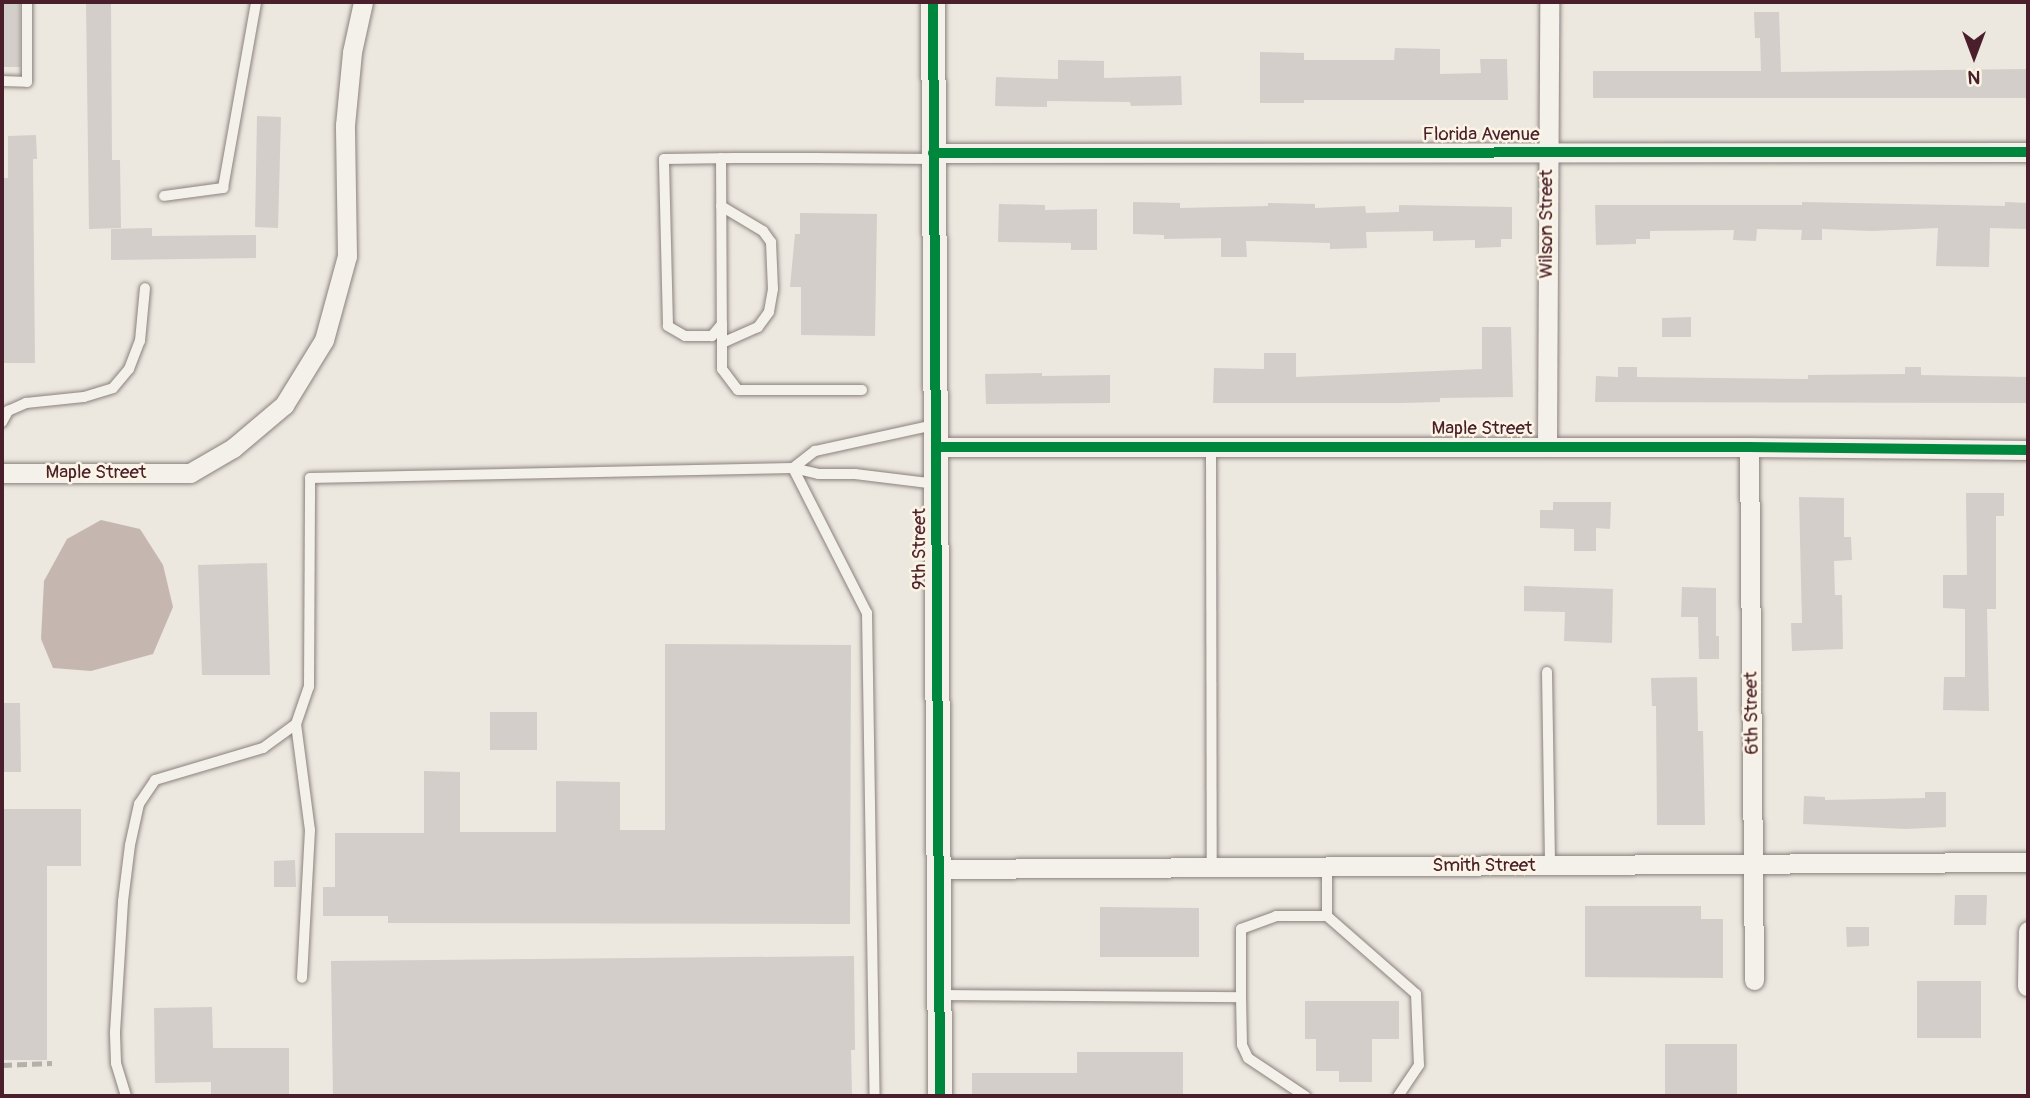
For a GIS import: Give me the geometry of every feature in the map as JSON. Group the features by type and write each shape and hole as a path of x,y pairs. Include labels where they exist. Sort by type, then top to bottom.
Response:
{"street":[{"name":"Maple Street","path":"2,473 190,473 233,448 284,405 324,340 347,256 345,125 352,52 363,2"},
{"name":"9th Street","path":"933,2 940,1096"},
{"name":"Wilson Street","path":"1548,447 1549,2"},
{"name":"Florida Avenue","path":"933,156 2028,152"},
{"name":"Maple Street","path":"936,436 1211,447 2028,450"},
{"name":"6th Street","path":"1749,447 1754,980"},
{"name":"Smith Street","path":"940,869 2028,862"},
{"path":"2027,986 2028,931"}],"lane":[{"path":"2,81 27,82 27,2"},
{"path":"164,196 223,188 256,2"},
{"path":"722,324 712,336 685,336 668,326 664,159 933,156"},
{"path":"721,158 722,369 738,390 862,390"},
{"path":"721,206 763,231 771,242 773,289 769,312 758,327 722,343"},
{"path":"2,422 8,411 26,403 83,397 113,388 129,369 140,341 145,288"},
{"path":"793,468 815,451 936,436"},
{"path":"1211,447 1212,868"},
{"path":"793,468 867,613 875,1096"},
{"path":"302,978 310,830 296,723 309,687 310,478 793,468 818,474 855,474 937,484"},
{"path":"1548,672 1550,866"},
{"path":"126,1096 116,1063 115,1032 123,901 130,845 139,804 155,780 263,748 296,723"},
{"path":"1327,916 1328,867"},
{"path":"1305,1096 1248,1058 1242,1045 1241,929 1276,916 1327,916 1416,994 1419,1065 1398,1096"},
{"path":"940,995 1241,997"}],"shaded area":[{"path":"101,520 140,529 163,565 173,607 153,654 91,671 53,668 41,639 44,581 67,539"}],"building":[{"path":"2,2 20,2 20,67 2,67"},
{"path":"86,2 111,2 112,160 120,160 121,228 89,229"},
{"path":"1754,12 1779,12 1781,72 2028,69 2028,98 1593,98 1593,71 1761,71 1760,38 1755,38"},
{"path":"1395,48 1440,49 1440,74 1481,73 1480,59 1507,59 1508,100 1304,100 1304,103 1260,103 1260,52 1304,53 1304,60 1394,60"},
{"path":"1058,60 1104,61 1104,78 1181,76 1182,105 1131,106 1130,102 1047,101 1047,107 995,106 996,77 1058,79"},
{"path":"257,116 281,117 278,228 255,227"},
{"path":"36,135 37,159 33,159 35,363 2,363 2,178 8,178 8,136"},
{"path":"1133,202 1180,203 1180,208 1268,206 1268,203 1315,204 1315,208 1365,206 1366,213 1399,212 1399,205 1512,207 1512,239 1501,239 1501,247 1475,248 1475,240 1433,241 1433,231 1366,232 1367,248 1330,249 1330,243 1246,241 1247,257 1221,257 1221,238 1164,239 1164,235 1133,234"},
{"path":"1802,202 2005,206 2005,202 2028,203 2028,229 1990,228 1989,267 1936,266 1938,228 1872,231 1822,229 1822,240 1801,240 1802,230 1757,229 1756,241 1733,240 1734,230 1650,231 1650,239 1636,239 1636,244 1596,245 1595,205 1802,205"},
{"path":"999,204 1045,205 1045,210 1097,209 1097,250 1071,250 1071,243 998,242"},
{"path":"800,213 877,214 875,336 801,335 801,287 790,287 795,234 800,234"},
{"path":"152,228 152,236 256,235 256,258 111,260 111,229"},
{"path":"1691,317 1691,337 1662,337 1662,318"},
{"path":"1482,327 1511,327 1513,397 1440,398 1440,402 1401,403 1213,403 1214,368 1264,369 1264,353 1296,353 1296,377 1482,369"},
{"path":"1618,367 1637,367 1637,377 1808,379 1808,375 1905,374 1905,367 1921,367 1921,375 2028,377 2028,403 1595,402 1596,376 1618,377"},
{"path":"1042,373 1042,376 1110,375 1110,403 986,404 985,374"},
{"path":"1966,493 2004,493 2004,516 1996,516 1996,609 1987,609 1989,711 1943,710 1944,677 1965,677 1965,609 1943,608 1943,575 1967,575"},
{"path":"1799,497 1844,498 1844,537 1851,537 1852,560 1834,561 1835,595 1842,595 1843,649 1792,651 1791,623 1802,623"},
{"path":"1553,502 1611,502 1610,529 1596,528 1596,551 1574,551 1574,529 1540,528 1540,510 1553,510"},
{"path":"267,563 270,675 202,675 198,565"},
{"path":"1524,586 1613,589 1612,643 1564,641 1565,612 1524,611"},
{"path":"1682,587 1716,588 1719,659 1699,659 1698,617 1681,617"},
{"path":"665,644 851,645 850,924 388,923 388,916 323,916 323,887 335,887 335,833 424,833 424,771 460,772 460,832 556,832 556,781 620,782 620,830 665,830"},
{"path":"1697,677 1698,731 1703,731 1705,825 1657,825 1656,706 1652,706 1651,678"},
{"path":"2,703 20,703 21,772 2,772"},
{"path":"490,712 537,712 537,750 490,750"},
{"path":"1925,792 1946,792 1946,827 1906,829 1803,824 1804,796 1825,797 1825,800 1925,798"},
{"path":"2,809 81,809 81,866 47,866 47,1060 2,1060"},
{"path":"295,860 296,887 274,887 274,861"},
{"path":"1955,895 1987,895 1986,925 1954,925"},
{"path":"1585,906 1701,906 1701,919 1723,919 1723,978 1585,977"},
{"path":"1100,907 1199,908 1199,957 1100,957"},
{"path":"1846,927 1869,927 1869,946 1847,947"},
{"path":"854,956 855,1050 851,1050 852,1096 333,1096 331,961"},
{"path":"1917,981 1981,981 1981,1038 1917,1038"},
{"path":"1305,1001 1399,1001 1399,1039 1372,1039 1372,1082 1339,1082 1339,1071 1316,1071 1316,1039 1305,1039"},
{"path":"212,1007 213,1048 289,1048 289,1096 211,1096 211,1082 155,1083 154,1008"},
{"path":"1665,1044 1737,1044 1737,1096 1665,1096"},
{"path":"1077,1052 1183,1052 1183,1096 972,1096 972,1073 1077,1073"}],"railway":[{"path":"2,1065 52,1063"}],"cycle path":[{"path":"933,2 940,1096"},
{"path":"933,153 2028,152"},
{"path":"937,447 1749,447 2028,450"}]}
